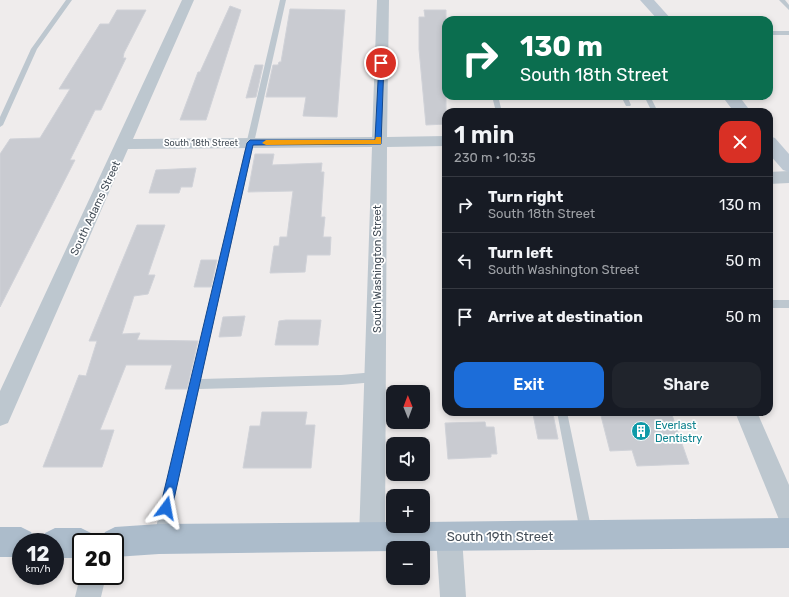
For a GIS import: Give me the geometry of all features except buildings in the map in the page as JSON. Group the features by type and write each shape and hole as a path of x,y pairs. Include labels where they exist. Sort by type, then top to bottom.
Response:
{"main road":[{"path":"647,0 659,16"},
{"path":"733,100 740,108"},
{"path":"773,147 789,166"},
{"name":"South 19th Street","path":"124,541 159,539 789,533"},
{"path":"0,542 12,542"}],"street":[{"name":"South Adams Street","path":"0,415 188,0"},
{"name":"South Washington Street","path":"372,538 377,377 378,142 383,0"},
{"name":"South 18th Street","path":"124,144 442,141"},
{"path":"773,178 789,177"},
{"path":"748,416 789,513"},
{"path":"449,537 453,597"},
{"path":"88,597 91,585"}],"lane":[{"path":"0,125 34,49 69,0"},
{"path":"159,539 283,0"},
{"path":"782,0 789,8"},
{"path":"773,33 789,33"},
{"path":"626,100 628,105"},
{"path":"773,304 789,304"},
{"path":"195,384 340,380 377,377"},
{"path":"563,416 587,536"}],"slow traffic":[{"path":"266,143 378,142 378,138"}],"place":[{"name":"Everlast Dentistry","path":"641,431"}],"route":[{"path":"166,508 250,143 378,142 381,63"}]}
